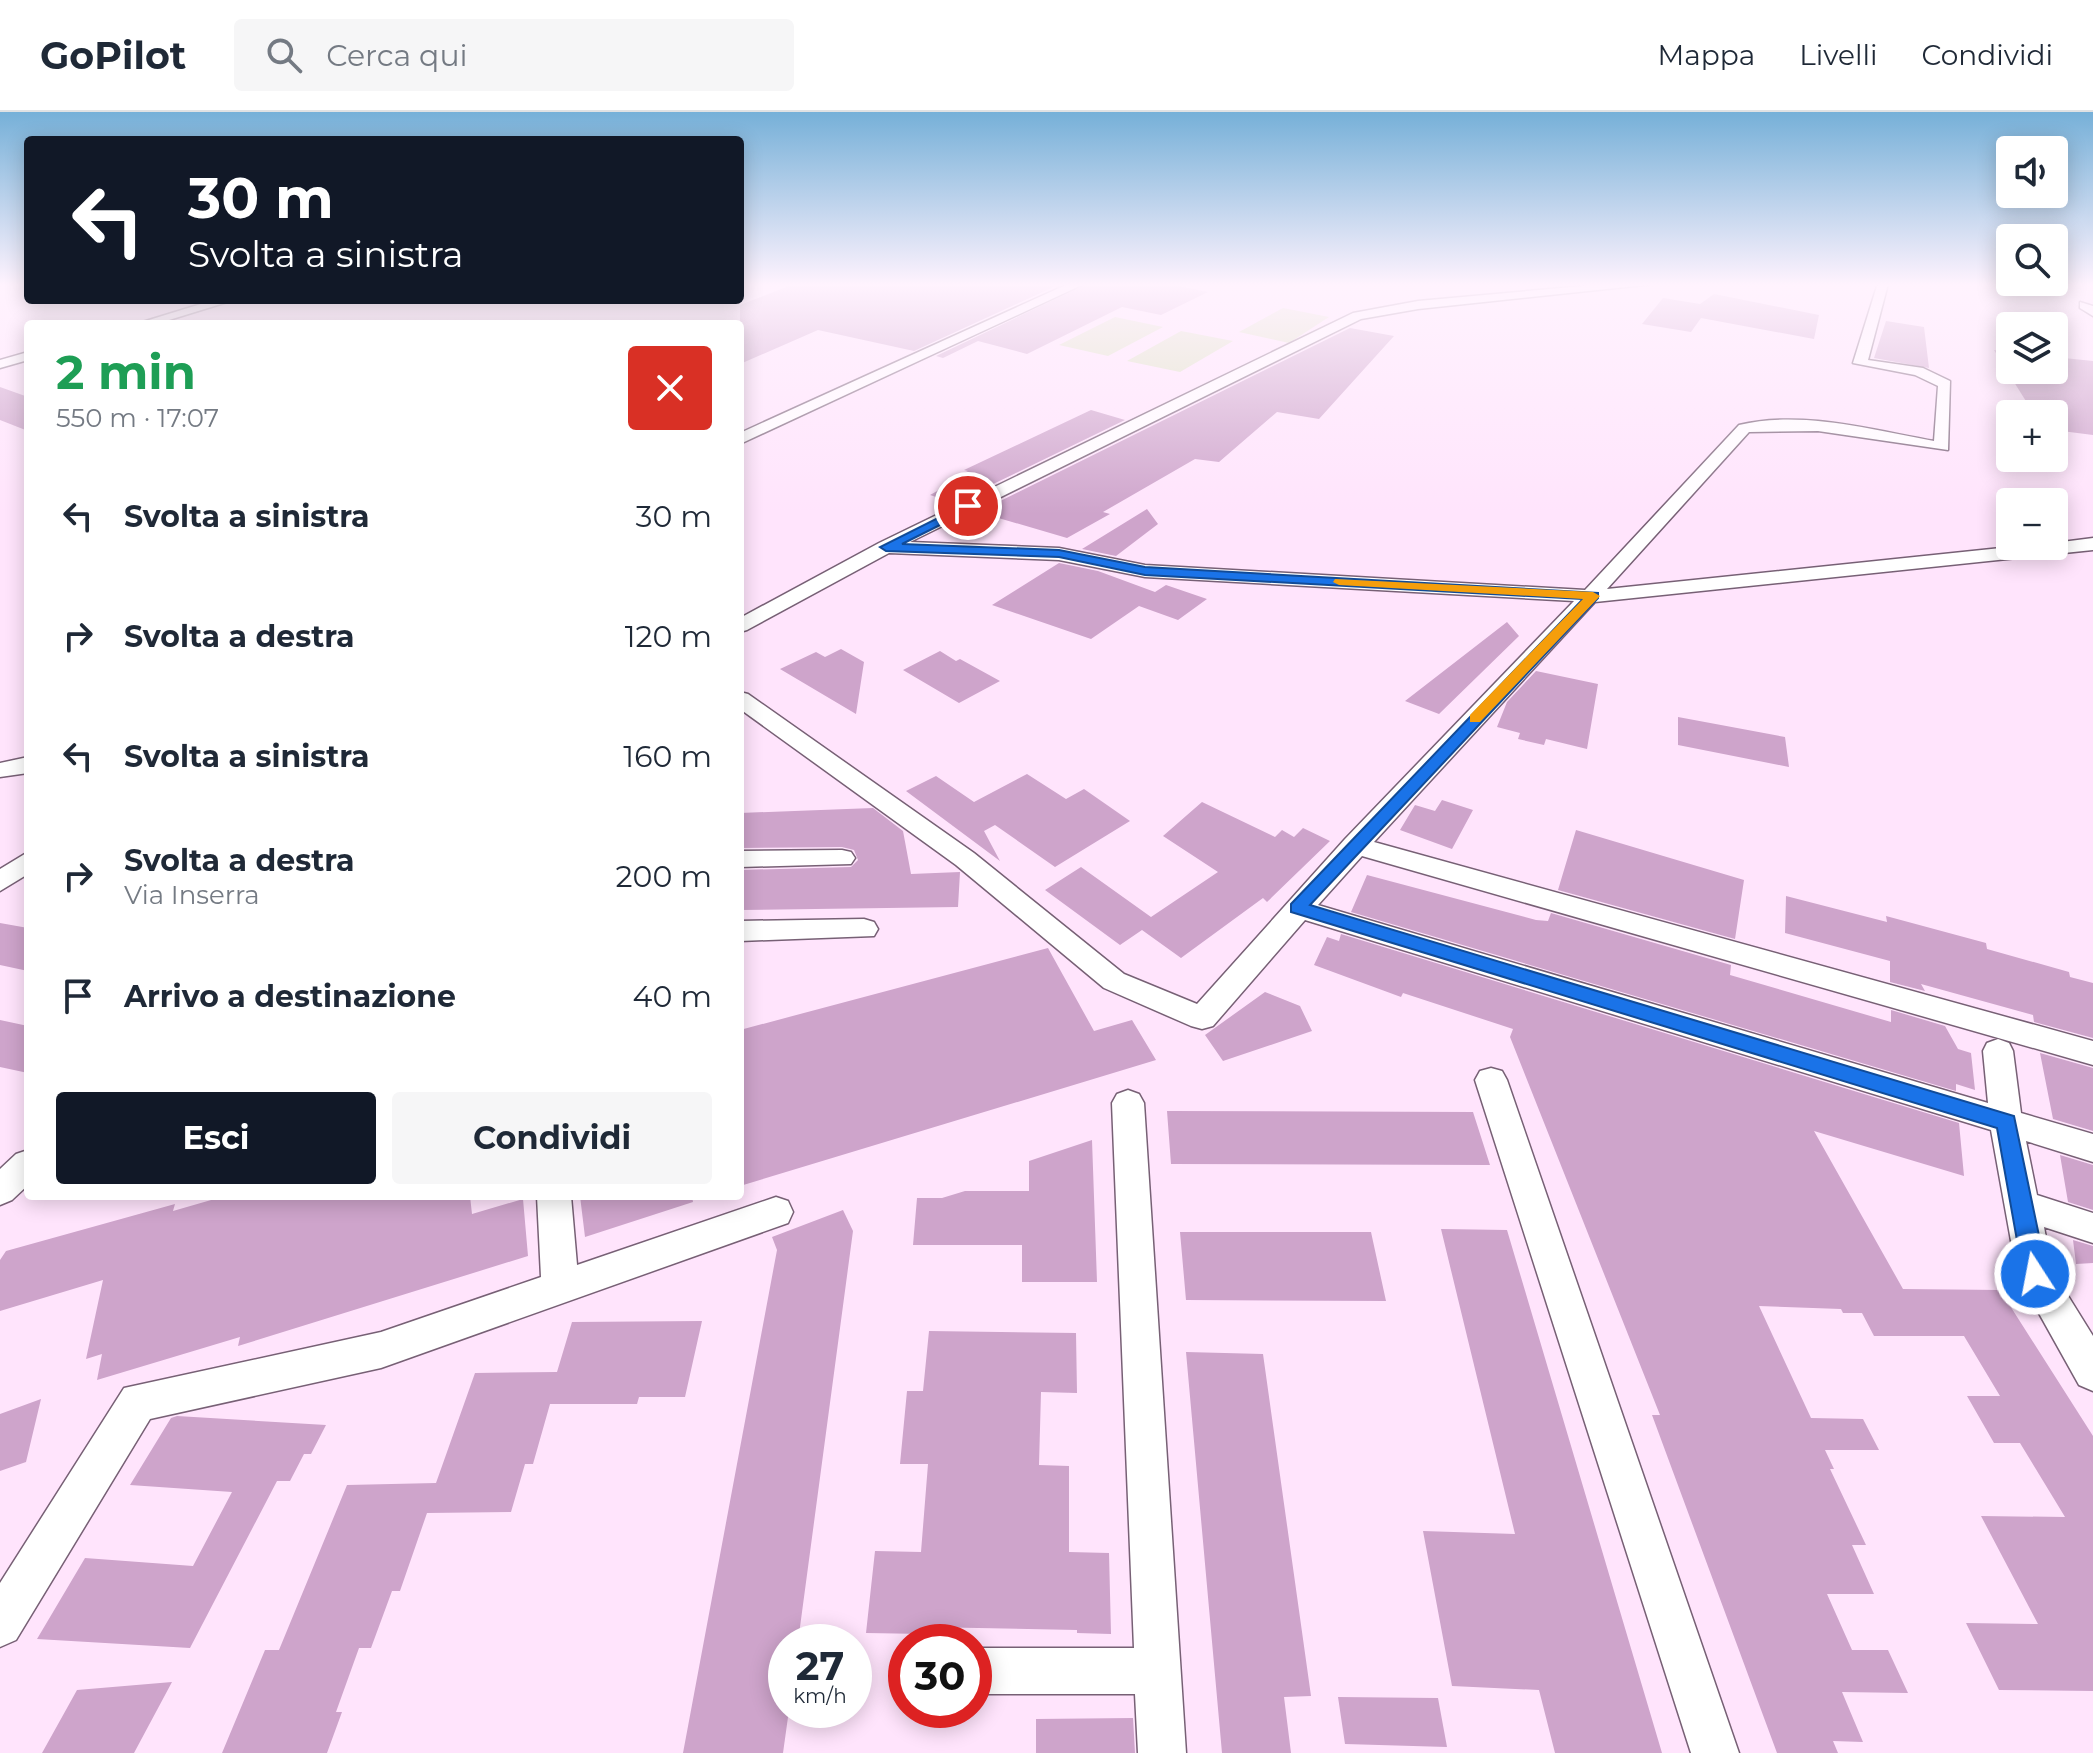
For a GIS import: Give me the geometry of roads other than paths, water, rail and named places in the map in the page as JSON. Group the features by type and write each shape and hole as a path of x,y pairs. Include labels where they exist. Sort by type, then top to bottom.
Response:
{"street":[{"path":"744,437 911,361"},
{"path":"744,624 886,547 1266,361"},
{"path":"744,702 965,859 1114,981 1202,1018 1354,845 1593,596 1744,428 1773,423 1942,447 1945,384 1918,371 1860,363 1861,361"},
{"path":"886,547 1059,554 1145,571 1593,596 2093,544"},
{"path":"1354,845 2093,1053"},
{"path":"744,859 842,858"},
{"path":"0,882 24,864"},
{"path":"1297,908 2093,1148"},
{"path":"744,931 864,929"},
{"path":"1998,1051 2006,1123 2035,1274 2093,1372"},
{"path":"1491,1080 1715,1753"},
{"path":"1128,1103 1162,1753"},
{"path":"0,1190 24,1168"},
{"path":"554,1200 560,1287"},
{"path":"2022,1205 2093,1228"},
{"path":"0,1624 138,1402 381,1350 776,1212"},
{"path":"992,1671 1158,1671"}]}
